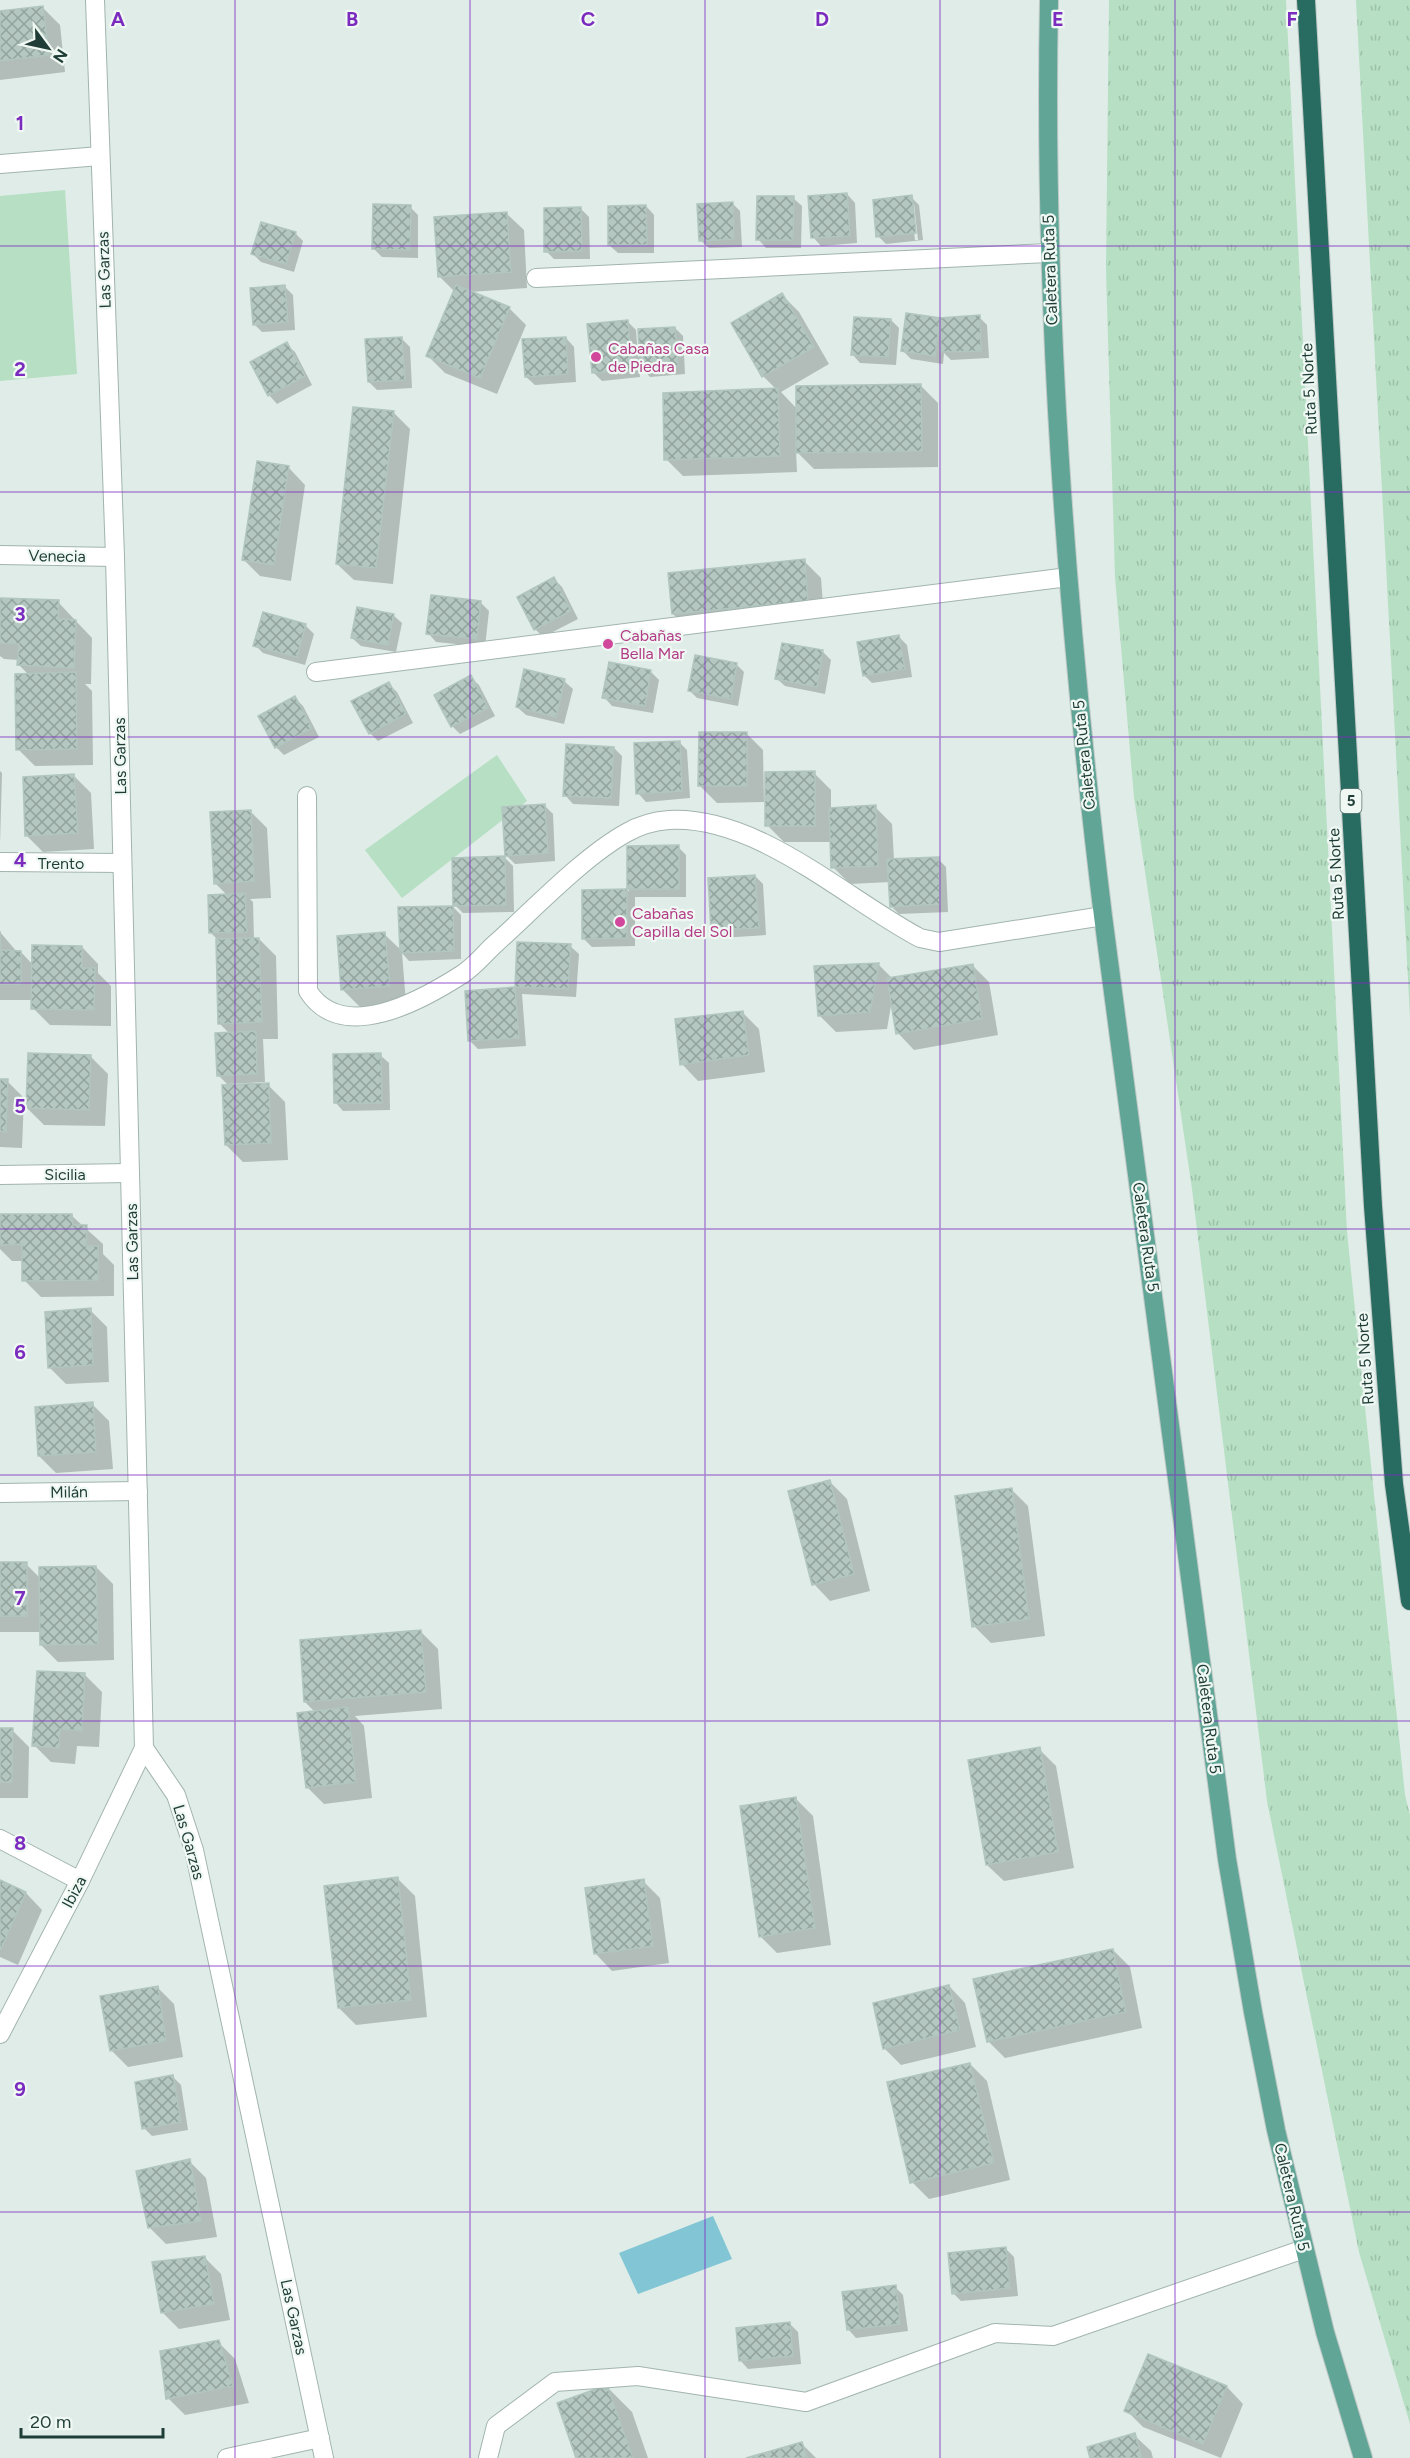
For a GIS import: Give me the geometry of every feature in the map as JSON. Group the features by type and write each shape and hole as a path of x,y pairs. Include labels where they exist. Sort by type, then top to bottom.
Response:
{"highway":[{"name":"Ruta 5 Norte","path":"1306,0 1373,1206 1394,1484 1410,1601"}],"main road":[{"name":"Caletera Ruta 5","path":"1048,0 1049,253 1055,398 1085,772 1103,916 1227,1859 1253,2012 1304,2249 1363,2458"}],"street":[{"name":"Las Garzas","path":"95,0 115,557 144,1748 176,1795 194,1850 324,2458"},
{"path":"0,164 100,156"},
{"path":"536,278 1049,253"},
{"name":"Venecia","path":"0,555 115,557"},
{"path":"316,672 1068,577"},
{"path":"307,796 308,991 315,1002 336,1014 355,1017 383,1013 463,974 594,856 627,832 670,820 716,825 741,832 774,848 920,938 939,942 1103,916"},
{"name":"Trento","path":"0,862 123,863"},
{"name":"Sicilia","path":"0,1174 130,1173"},
{"name":"Milán","path":"0,1493 138,1491"},
{"name":"Ibiza","path":"0,2034 80,1881 144,1748"},
{"path":"0,1839 80,1881"},
{"path":"488,2458 496,2426 555,2382 638,2376 806,2402 995,2333 1053,2336 1304,2249"},
{"path":"227,2458 320,2438"}],"green space":[{"path":"1109,0 1286,0 1347,1232 1405,1795 1410,1815 1410,2424 1359,2252 1267,1801 1192,1189 1134,797 1115,577 1106,270"},
{"path":"1356,0 1410,0 1410,1017"},
{"path":"65,190 77,374 0,381 0,196"},
{"path":"497,755 527,801 402,898 365,850"}],"water":[{"path":"713,2216 732,2259 638,2294 619,2253"}],"building":[{"path":"43,6 49,55 0,61 0,11"},
{"path":"847,193 850,236 811,238 808,196"},
{"path":"912,195 916,233 876,237 873,200"},
{"path":"757,196 794,196 793,240 756,240"},
{"path":"733,202 734,239 699,241 697,204"},
{"path":"373,204 411,205 410,250 372,249"},
{"path":"646,205 647,245 608,245 608,206"},
{"path":"581,207 582,251 544,252 544,208"},
{"path":"507,212 511,272 438,277 434,217"},
{"path":"261,222 296,232 286,264 251,254"},
{"path":"285,285 288,322 253,325 250,288"},
{"path":"456,285 510,307 480,378 426,356"},
{"path":"782,293 814,347 762,377 731,323"},
{"path":"906,313 940,318 935,356 901,351"},
{"path":"980,315 981,351 941,352 940,318"},
{"path":"854,317 891,319 888,357 851,355"},
{"path":"628,320 632,370 592,373 587,324"},
{"path":"675,327 678,366 640,369 638,329"},
{"path":"402,337 405,380 368,382 365,339"},
{"path":"566,337 568,374 525,377 522,339"},
{"path":"287,342 305,376 268,396 250,362"},
{"path":"921,384 922,451 796,453 796,386"},
{"path":"778,388 780,456 664,460 663,393"},
{"path":"353,407 394,411 376,568 336,564"},
{"path":"257,461 289,466 274,565 242,560"},
{"path":"805,559 808,601 672,614 668,573"},
{"path":"554,577 571,611 534,630 517,597"},
{"path":"431,595 481,601 477,639 426,634"},
{"path":"0,598 59,600 58,619 76,620 74,668 17,665 19,644 0,643"},
{"path":"357,607 394,614 388,645 351,638"},
{"path":"263,612 306,624 297,657 253,646"},
{"path":"899,635 905,669 863,676 857,642"},
{"path":"782,643 823,650 817,687 775,679"},
{"path":"695,655 737,663 731,699 688,691"},
{"path":"609,662 651,670 645,706 602,698"},
{"path":"524,669 565,679 556,717 516,707"},
{"path":"76,672 77,749 16,750 15,674"},
{"path":"471,675 488,708 451,727 434,695"},
{"path":"389,682 406,714 369,734 351,701"},
{"path":"295,696 312,728 275,748 258,716"},
{"path":"699,732 747,732 747,786 698,786"},
{"path":"680,741 682,791 636,794 634,743"},
{"path":"566,744 614,747 611,798 563,796"},
{"path":"815,771 815,826 765,826 765,772"},
{"path":"74,774 78,833 25,836 23,777"},
{"path":"545,804 548,853 505,856 502,807"},
{"path":"876,805 878,866 831,868 829,808"},
{"path":"251,810 254,881 214,884 210,812"},
{"path":"679,845 679,889 627,889 627,846"},
{"path":"505,856 506,905 453,906 452,858"},
{"path":"939,857 940,904 890,907 887,859"},
{"path":"755,875 759,928 711,930 708,878"},
{"path":"627,889 627,938 582,939 582,890"},
{"path":"245,893 247,932 209,933 208,895"},
{"path":"453,906 454,951 400,953 398,907"},
{"path":"0,931 1,950 21,951 21,984 0,984"},
{"path":"385,932 390,986 341,990 337,936"},
{"path":"259,938 262,1022 218,1024 216,939"},
{"path":"517,942 571,944 568,989 515,987"},
{"path":"32,945 82,946 82,968 95,968 94,1010 31,1009"},
{"path":"879,963 870,1012 818,1016 814,966"},
{"path":"973,964 982,1019 896,1034 887,978"},
{"path":"515,987 519,1038 468,1041 465,991"},
{"path":"743,1011 749,1055 680,1065 675,1019"},
{"path":"256,1031 257,1074 217,1076 215,1033"},
{"path":"28,1053 91,1055 89,1110 26,1108"},
{"path":"381,1053 382,1103 334,1103 333,1054"},
{"path":"0,1079 8,1079 6,1132 0,1131"},
{"path":"269,1083 271,1143 225,1145 222,1085"},
{"path":"0,1214 72,1214 73,1225 87,1225 86,1246 98,1246 98,1280 22,1281 22,1244 0,1245"},
{"path":"91,1308 93,1365 48,1368 45,1312"},
{"path":"93,1402 96,1452 38,1456 35,1407"},
{"path":"830,1480 854,1574 812,1585 788,1491"},
{"path":"1012,1488 1029,1619 972,1627 955,1496"},
{"path":"0,1562 27,1562 27,1616 0,1616"},
{"path":"96,1566 98,1644 40,1645 39,1567"},
{"path":"421,1630 426,1692 304,1702 300,1640"},
{"path":"37,1671 85,1673 82,1731 60,1729 59,1748 32,1746"},
{"path":"348,1707 356,1782 306,1788 297,1713"},
{"path":"0,1728 13,1728 12,1782 0,1782"},
{"path":"1040,1747 1058,1852 986,1865 968,1760"},
{"path":"796,1797 815,1928 759,1937 740,1806"},
{"path":"398,1877 411,2000 338,2008 324,1886"},
{"path":"644,1879 653,1946 594,1954 585,1888"},
{"path":"0,1880 26,1892 1,1949 0,1949"},
{"path":"1113,1949 1126,2012 987,2042 973,1979"},
{"path":"949,1985 960,2030 883,2049 873,2003"},
{"path":"158,1986 166,2041 110,2051 100,1996"},
{"path":"970,2063 994,2163 910,2183 887,2082"},
{"path":"173,2075 181,2122 142,2129 135,2082"},
{"path":"190,2159 201,2221 148,2228 136,2171"},
{"path":"1006,2247 1010,2288 952,2294 948,2253"},
{"path":"205,2256 214,2304 161,2313 152,2262"},
{"path":"896,2285 900,2324 847,2330 842,2292"},
{"path":"790,2322 793,2356 739,2361 736,2328"},
{"path":"219,2340 233,2386 166,2399 160,2351"},
{"path":"1148,2354 1227,2386 1203,2444 1124,2411"},
{"path":"607,2385 633,2458 576,2458 557,2403"},
{"path":"1135,2433 1142,2458 1090,2458 1087,2447"},
{"path":"802,2442 807,2458 746,2458"}],"place":[{"name":"Cabañas Casa de Piedra","path":"596,357"},
{"name":"Cabañas Bella Mar","path":"608,644"},
{"name":"Cabañas Capilla del Sol","path":"620,922"}]}
